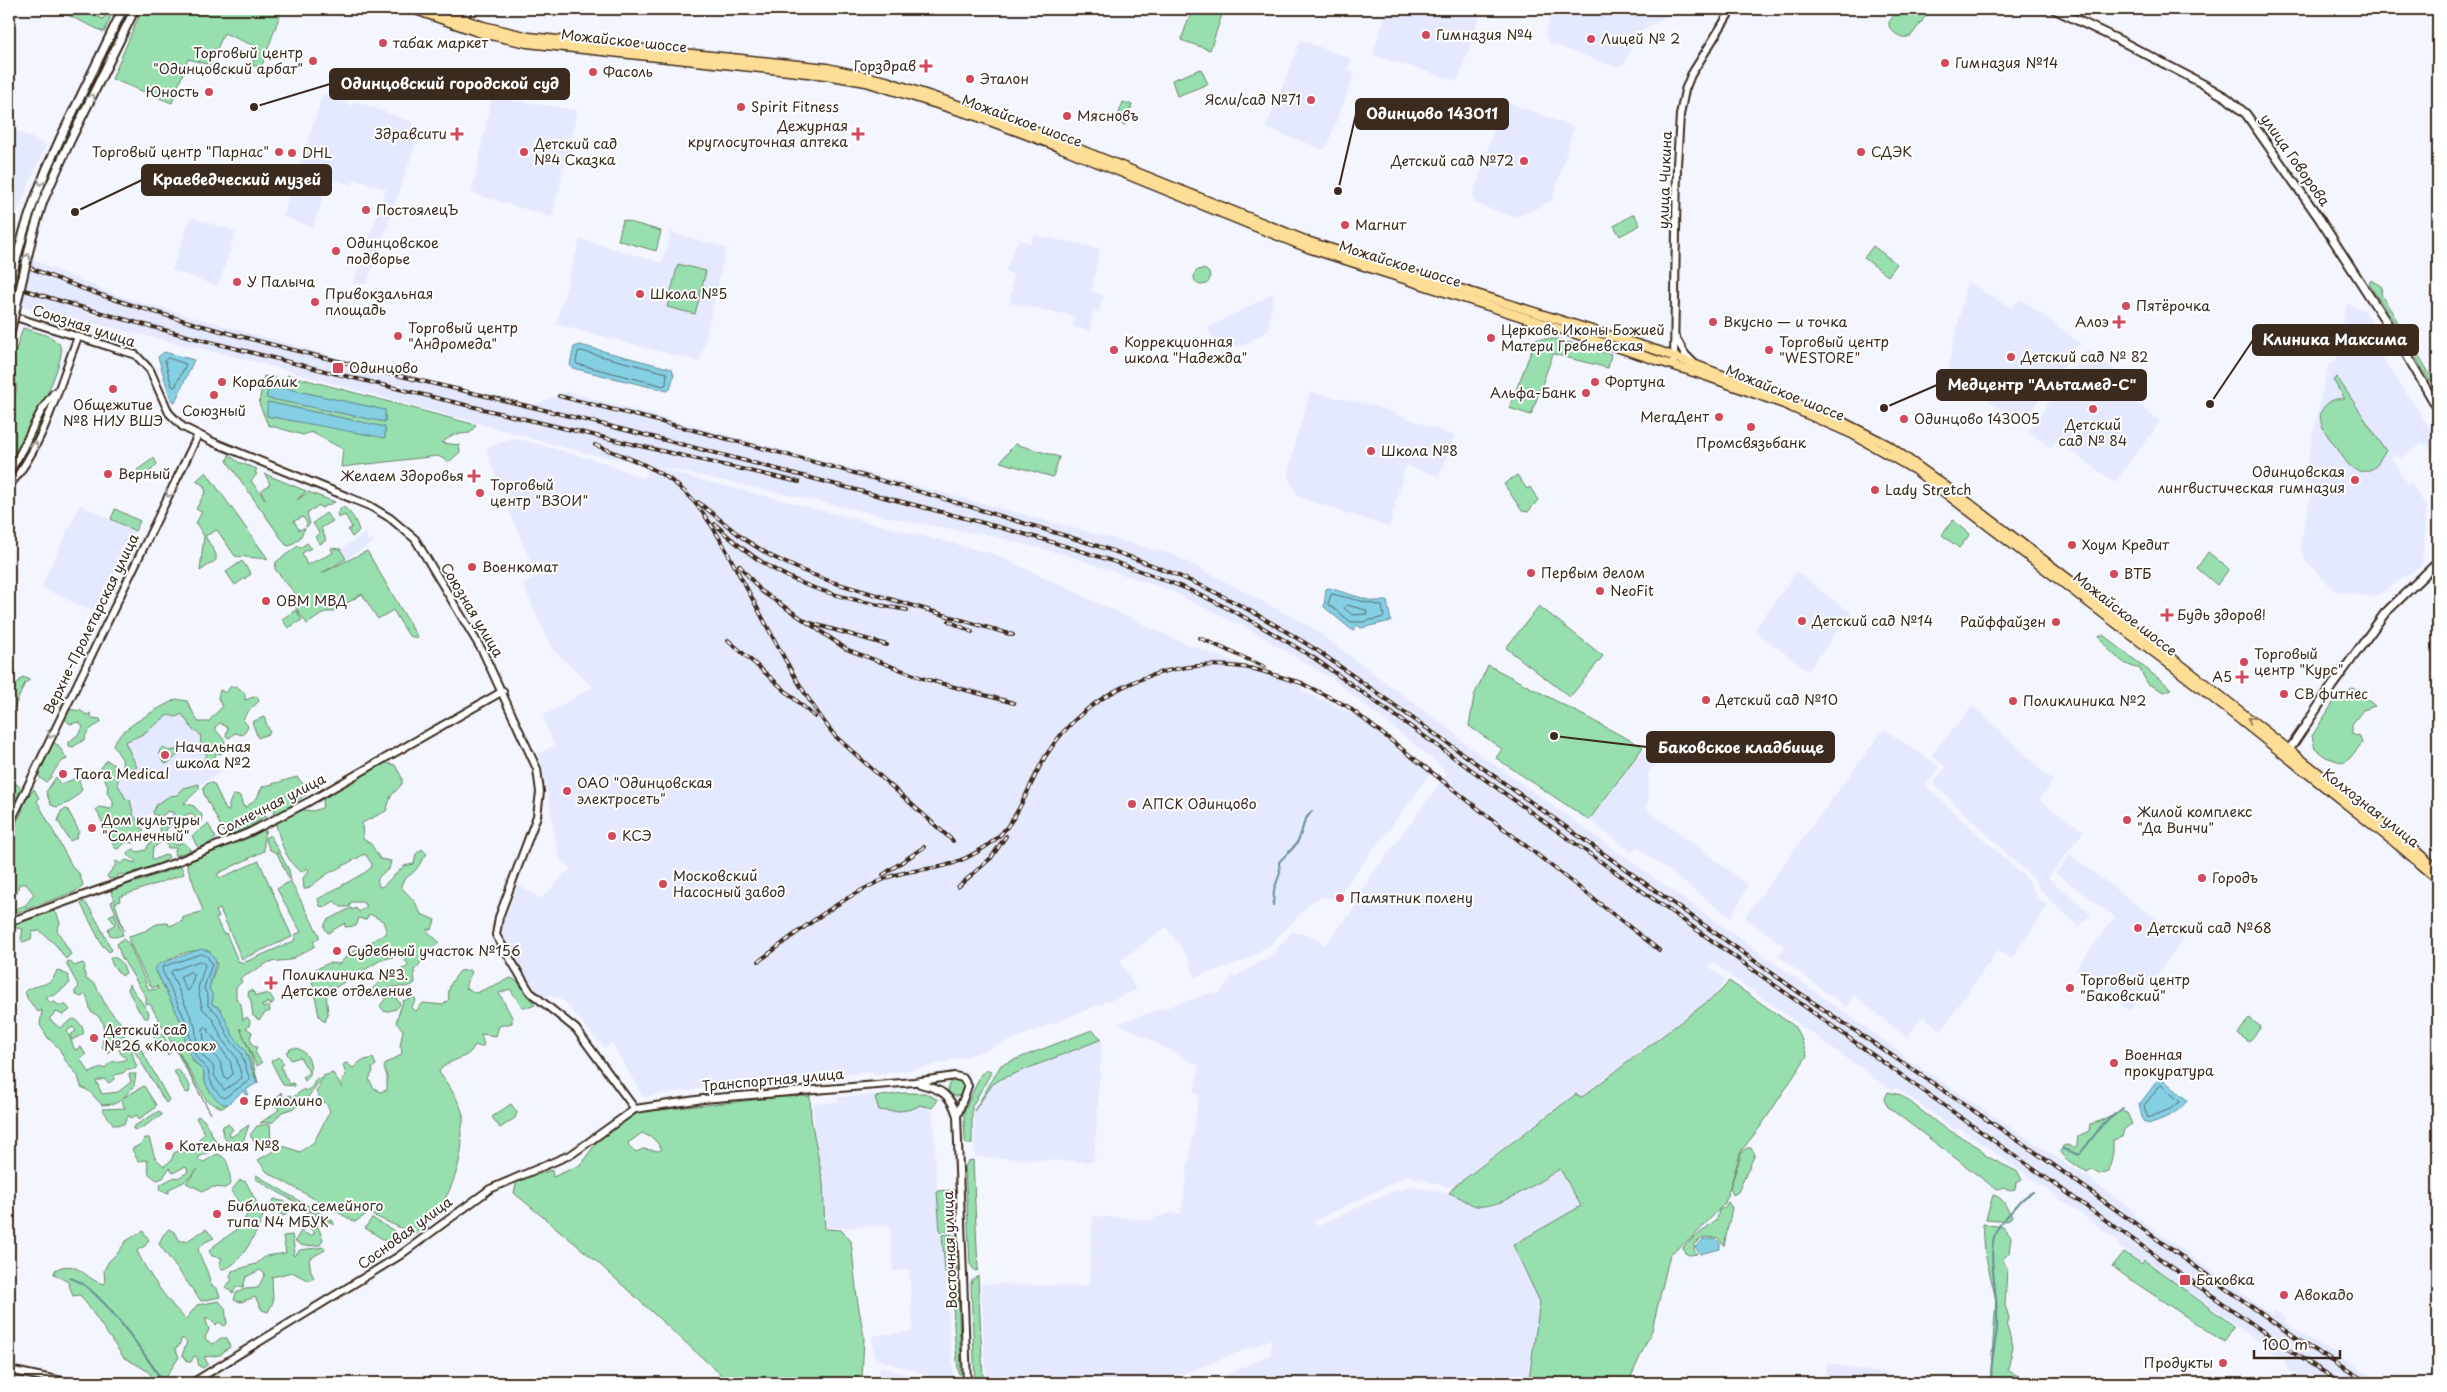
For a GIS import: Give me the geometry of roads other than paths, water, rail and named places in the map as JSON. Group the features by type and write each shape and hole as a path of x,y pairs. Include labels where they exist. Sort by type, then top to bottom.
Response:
{"main road":[{"path":"9,290 34,197 123,9"},
{"path":"9,338 32,236 43,201 70,141 135,9"},
{"name":"Можайское шоссе","path":"413,9 462,22 548,39 827,68 868,76 1027,128 1310,242 1674,361 1784,404 1852,434 1902,461 2185,676 2287,758"},
{"name":"Можайское шоссе","path":"434,9 462,22"},
{"path":"462,22 468,9"},
{"name":"улица Говорова","path":"2054,9 2123,42 2203,84 2227,98 2246,114 2319,218 2401,345 2438,408"},
{"name":"Можайское шоссе","path":"1674,361 1695,364 1835,418 1872,436 1912,461 2189,671 2289,750"},
{"path":"2289,750 2380,620 2438,562"},
{"name":"Колхозная улица","path":"2289,750 2396,834 2438,870"},
{"name":"Колхозная улица","path":"2287,758 2438,879"}],"street":[{"name":"улица Чикина","path":"1674,361 1676,164 1682,101 1692,75 1732,9"},
{"name":"Союзная улица","path":"9,315 136,355 150,370 169,413 183,427 198,435 361,501 380,511 415,540 480,646 503,691 537,769 540,792 539,808 533,830 499,916 496,935 530,992 576,1029 635,1109"},
{"path":"9,486 32,451 78,337"},
{"path":"1675,337 1685,354 1695,364"},
{"path":"9,472 27,441 42,407 58,388"},
{"name":"Верхне-Пролетарская улица","path":"9,825 198,435"},
{"name":"Солнечная улица","path":"9,922 182,860 250,832 310,802 503,691"},
{"path":"914,1082 958,1100 964,1097 968,1090 966,1082 959,1076 952,1077 945,1084 948,1095"},
{"name":"Транспортная улица","path":"635,1109 703,1099 914,1082 952,1077"},
{"name":"Восточная улица","path":"948,1095 958,1116"},
{"name":"Восточная улица","path":"964,1097 958,1116 967,1383"},
{"name":"Сосновая улица","path":"192,1383 399,1256 490,1189 572,1154 635,1109"},
{"path":"9,1370 72,1383"}],"water":[{"path":"580,345 672,369 674,375 670,389 667,391 572,368 570,364 574,347"},
{"path":"164,352 194,360 175,402 171,400 158,357"},
{"path":"270,385 385,410 385,422 266,398"},
{"path":"267,402 385,427 385,438 267,416"},
{"path":"1329,588 1372,601 1387,601 1391,621 1361,628 1357,625 1353,631 1324,607 1326,589"},
{"path":"201,949 209,951 216,961 209,988 213,996 212,1004 221,1010 233,1036 245,1050 257,1083 246,1090 249,1094 246,1096 243,1091 228,1104 223,1104 212,1095 205,1082 204,1072 189,1053 185,1042 185,1030 155,968 159,964"},
{"path":"2160,1077 2187,1100 2180,1109 2148,1124 2143,1121 2139,1105"},
{"path":"1704,1239 1716,1239 1720,1243 1720,1249 1700,1254 1695,1247"}],"waterway":[{"path":"1273,905 1274,890 1280,873 1279,862 1296,844 1305,821 1312,811"},
{"path":"2063,1149 2079,1155 2103,1124 2123,1108"},
{"path":"1992,1383 1991,1369 1997,1315 1992,1254 1993,1243 1996,1230 2000,1224 2023,1199 2033,1192"},
{"path":"69,1278 80,1282 107,1306 134,1340 163,1382"}],"railway":[{"path":"9,259 87,290 200,325 644,435 1068,547 1148,574 1220,604 1314,658 2187,1278 2298,1356 2342,1383"},
{"path":"9,285 208,342 564,428 799,482"},
{"path":"559,396 826,465 1064,535 1117,552 1169,572 1242,606 1318,651 1811,1001 2035,1152 2304,1344 2369,1383"},
{"path":"595,445 658,472 687,494 713,527 796,678 835,736 953,841"},
{"path":"698,502 744,539 771,556 801,570 832,582 1013,635"},
{"path":"715,524 737,544 759,560 804,584 852,599 907,610"},
{"path":"739,565 761,591 807,622 887,645"},
{"path":"949,621 972,632"},
{"path":"807,622 846,649 925,679 1014,703"},
{"path":"1200,638 1265,667"},
{"path":"728,640 815,717"},
{"path":"759,961 807,925 856,893 898,874 950,864 978,852 988,845 1007,827 1021,805 1045,757 1063,733 1085,712 1109,694 1136,681 1164,672 1194,667 1224,666 1254,669 1302,683"},
{"path":"1297,681 1347,706 1659,950"},
{"path":"958,887 991,858 1006,836"},
{"path":"883,875 924,847"}],"place":[{"name":"Гимназия №4","path":"1426,35"},
{"name":"Лицей № 2","path":"1591,39"},
{"name":"табак маркет","path":"383,43"},
{"name":"Торговый центр \"Одинцовский арбат\"","path":"313,61"},
{"name":"Гимназия №14","path":"1945,63"},
{"name":"Горздрав","path":"926,66"},
{"name":"Фасоль","path":"593,72"},
{"name":"Эталон","path":"970,79"},
{"name":"Юность","path":"209,92"},
{"name":"Ясли/сад №71","path":"1311,100"},
{"name":"Одинцовский городской суд","path":"254,107"},
{"name":"Spirit Fitness","path":"741,107"},
{"name":"Мясновъ","path":"1067,116"},
{"name":"Здравсити","path":"457,134"},
{"name":"Дежурная круглосуточная аптека","path":"858,134"},
{"name":"Торговый центр \"Парнас\"","path":"279,152"},
{"name":"Детский сад №4 Сказка","path":"524,152"},
{"name":"СДЭК","path":"1861,152"},
{"name":"DHL","path":"292,153"},
{"name":"Детский сад №72","path":"1524,161"},
{"name":"Одинцово 143011","path":"1338,191"},
{"name":"ПостоялецЪ","path":"366,210"},
{"name":"Краеведческий музей","path":"75,212"},
{"name":"Магнит","path":"1345,225"},
{"name":"Одинцовское подворье","path":"336,251"},
{"name":"У Палыча","path":"237,282"},
{"name":"Школа №5","path":"640,294"},
{"name":"Привокзальная площадь","path":"315,302"},
{"name":"Пятёрочка","path":"2126,306"},
{"name":"Вкусно — и точка","path":"1713,322"},
{"name":"Алоэ","path":"2119,322"},
{"name":"Торговый центр \"Андромеда\"","path":"398,336"},
{"name":"Церковь Иконы Божией Матери Гребневская","path":"1491,338"},
{"name":"Коррекционная школа \"Надежда\"","path":"1114,350"},
{"name":"Торговый центр \"WESTORE\"","path":"1769,350"},
{"name":"Детский сад № 82","path":"2011,357"},
{"name":"Одинцово","path":"338,368"},
{"name":"Кораблик","path":"222,382"},
{"name":"Фортуна","path":"1595,382"},
{"name":"Общежитие №8 НИУ ВШЭ","path":"113,389"},
{"name":"Альфа-Банк","path":"1586,393"},
{"name":"Союзный","path":"214,395"},
{"name":"Клиника Максима","path":"2210,404"},
{"name":"Медцентр \"Альтамед-С\"","path":"1884,408"},
{"name":"Детский сад № 84","path":"2093,409"},
{"name":"МегаДент","path":"1719,417"},
{"name":"Одинцово 143005","path":"1904,419"},
{"name":"Промсвязьбанк","path":"1751,427"},
{"name":"Школа №8","path":"1371,451"},
{"name":"Верный","path":"108,474"},
{"name":"Желаем Здоровья","path":"474,476"},
{"name":"Одинцовская лингвистическая гимназия","path":"2355,480"},
{"name":"Lady Stretch","path":"1875,490"},
{"name":"Торговый центр \"ВЗОИ\"","path":"480,493"},
{"name":"Хоум Кредит","path":"2072,545"},
{"name":"Военкомат","path":"472,567"},
{"name":"Первым делом","path":"1531,573"},
{"name":"ВТБ","path":"2114,574"},
{"name":"NeoFit","path":"1600,591"},
{"name":"ОВМ МВД","path":"266,601"},
{"name":"Будь здоров!","path":"2167,615"},
{"name":"Детский сад №14","path":"1802,621"},
{"name":"Райффайзен","path":"2056,622"},
{"name":"Торговый центр \"Курс\"","path":"2244,662"},
{"name":"А5","path":"2242,677"},
{"name":"СВ фитнес","path":"2284,694"},
{"name":"Детский сад №10","path":"1706,700"},
{"name":"Поликлиника №2","path":"2013,701"},
{"name":"Баковское кладбище","path":"1554,736"},
{"name":"Начальная школа №2","path":"165,755"},
{"name":"Taora Medical","path":"63,774"},
{"name":"ОАО \"Одинцовская электросеть\"","path":"567,791"},
{"name":"АПСК Одинцово","path":"1132,804"},
{"name":"Жилой комплекс \"Да Винчи\"","path":"2127,820"},
{"name":"Дом культуры \"Солнечный\"","path":"92,828"},
{"name":"КСЭ","path":"612,836"},
{"name":"Городъ","path":"2202,878"},
{"name":"Московский Насосный завод","path":"663,884"},
{"name":"Памятник полену","path":"1340,898"},
{"name":"Детский сад №68","path":"2138,928"},
{"name":"Судебный участок №156","path":"337,951"},
{"name":"Поликлиника №3. Детское отделение","path":"271,983"},
{"name":"Торговый центр \"Баковский\"","path":"2070,988"},
{"name":"Детский сад №26 «Колосок»","path":"94,1038"},
{"name":"Военная прокуратура","path":"2114,1063"},
{"name":"Ермолино","path":"244,1101"},
{"name":"Котельная №8","path":"169,1146"},
{"name":"Библиотека семейного типа N4 МБУК","path":"217,1214"},
{"name":"Баковка","path":"2185,1280"},
{"name":"Авокадо","path":"2284,1295"},
{"name":"Продукты","path":"2223,1363"}]}
